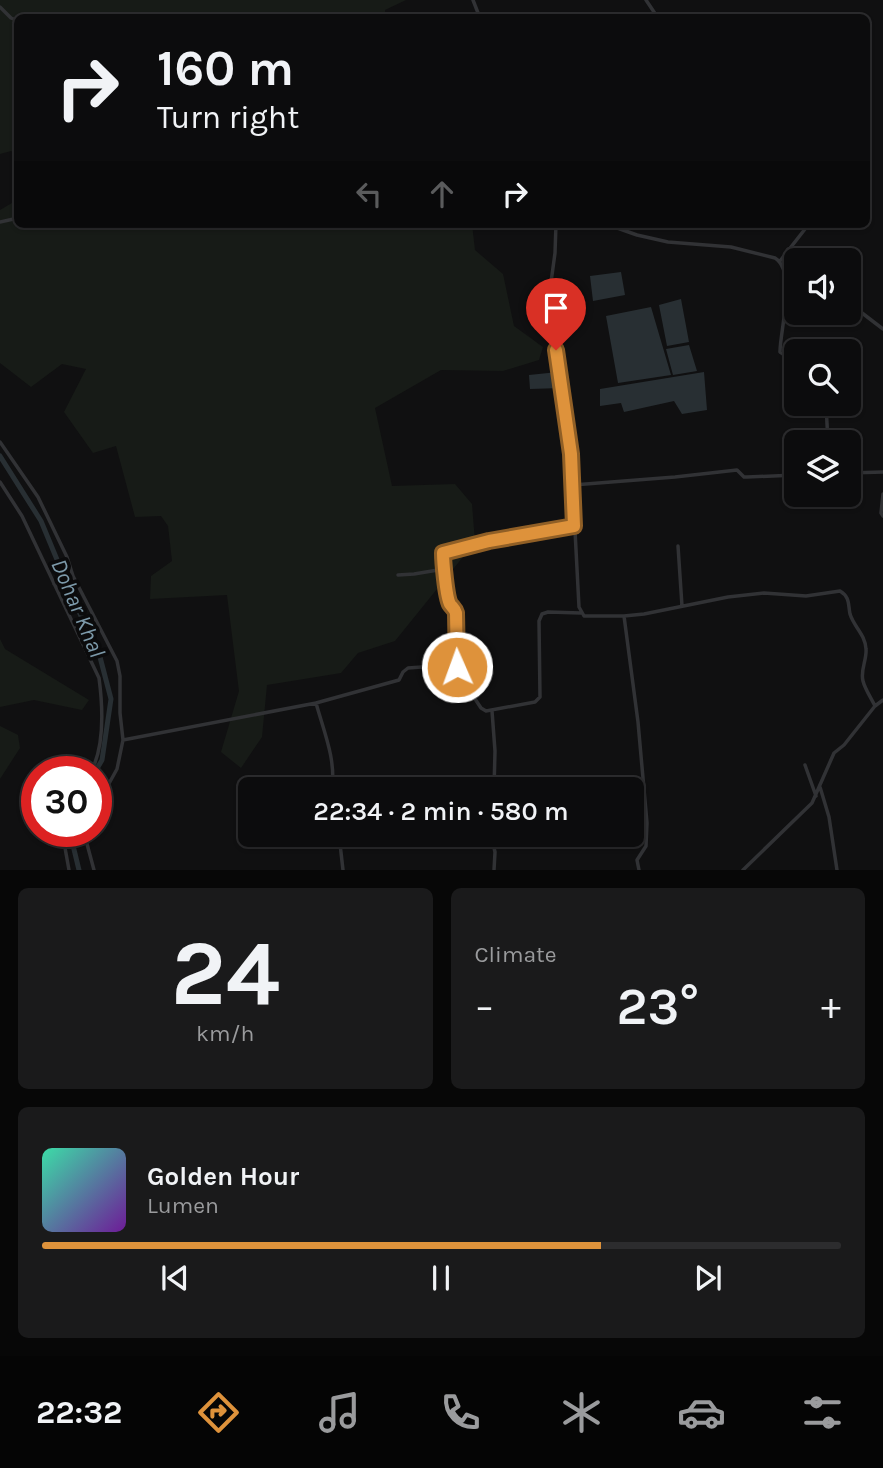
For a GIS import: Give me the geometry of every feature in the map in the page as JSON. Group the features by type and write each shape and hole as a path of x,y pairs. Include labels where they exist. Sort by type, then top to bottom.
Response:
{"street":[{"path":"0,7 14,19"},
{"path":"556,228 549,298 571,454 581,613"},
{"path":"617,228 668,242 731,247 780,261 787,292 780,352 784,354"},
{"path":"789,248 806,228"},
{"path":"780,261 784,255"},
{"path":"861,312 883,328"},
{"path":"0,442 38,498 67,557 72,577 117,661 123,740 117,769 112,778"},
{"path":"573,485 737,470 747,477 784,475"},
{"path":"861,473 883,472"},
{"path":"0,482 22,516 99,678 100,744 96,756"},
{"path":"883,494 883,516"},
{"path":"574,526 501,539 443,555 449,603 456,610 457,667 481,708 486,711 535,702 540,697 539,621 542,614 548,612 581,613 584,616 624,616 752,594 806,596 840,591 845,594 850,614 863,635 866,647 863,683 875,706"},
{"path":"678,546 682,606"},
{"path":"398,575 444,569"},
{"path":"54,584 72,577"},
{"path":"624,616 638,722 647,823 646,846 637,860 639,870"},
{"path":"123,740 316,703 399,680 408,668 449,665 457,667"},
{"path":"743,870 812,803 834,753 883,700"},
{"path":"316,703 331,752 332,777"},
{"path":"492,711 494,777"},
{"path":"805,765 816,796"},
{"path":"820,787 829,817 837,870"},
{"path":"65,847 69,870"},
{"path":"88,847 94,870"},
{"path":"340,847 343,870"},
{"path":"494,847 494,870"}],"shaded area":[{"path":"0,0 406,0 385,10 385,14 14,14 14,152 0,154"},
{"path":"14,202 14,228 472,228 475,250 503,274 514,326 543,347 539,360 503,371 441,370 375,408 392,486 455,484 472,504 475,542 395,641 358,653 341,673 267,685 262,737 241,768 221,752 239,691 227,595 150,599 151,576 172,561 168,526 161,516 135,517 116,446 93,453 64,412 86,369 62,364 31,387 0,363 0,210"},
{"path":"621,272 625,295 593,301 590,276"},
{"path":"681,299 689,342 667,346 659,305"},
{"path":"651,307 671,375 618,383 606,316"},
{"path":"689,345 697,371 673,375 666,349"},
{"path":"558,372 561,388 530,389 529,375"},
{"path":"704,372 707,410 682,414 674,401 624,412 621,403 600,406 600,389"},
{"path":"0,639 5,649 89,700 82,710 34,700 0,707"},
{"path":"0,726 18,735 20,748 0,779"}],"waterway":[{"name":"Dohar Khal","path":"0,456 41,521 100,657 111,699 103,756"},
{"name":"Dohar Khal","path":"73,847 79,870"}],"route":[{"path":"457,667 456,610 449,603 443,553 489,541 574,526 571,454 556,350"}]}
